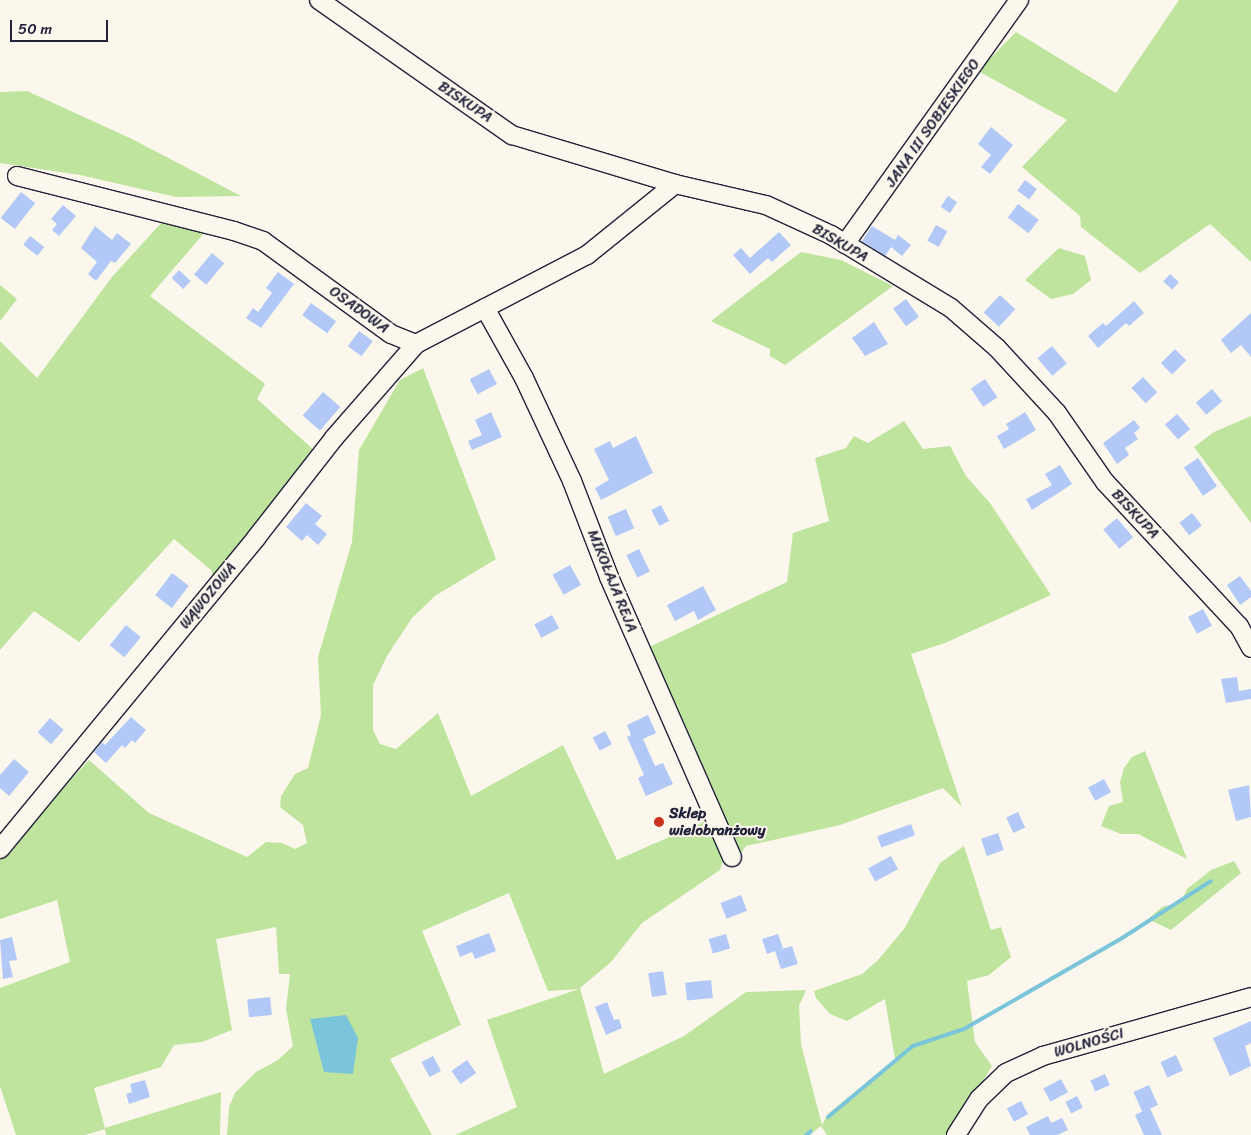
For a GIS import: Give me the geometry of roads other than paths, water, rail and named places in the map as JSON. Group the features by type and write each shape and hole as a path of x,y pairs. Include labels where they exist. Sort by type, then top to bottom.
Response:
{"street":[{"name":"BISKUPA","path":"318,0 512,135 675,184 766,205 845,244 951,308 997,348 1056,413 1105,482 1239,626 1251,648"},
{"name":"JANA III SOBIESKIEGO","path":"845,244 1019,0"},
{"name":"OSADOWA","path":"18,176 234,231 264,242 391,334 416,344"},
{"path":"416,344 587,255 675,184"},
{"name":"MIKOŁAJA REJA","path":"484,308 524,378 572,481 609,577 732,857"},
{"name":"WĄWOZOWA","path":"0,849 256,538 334,438 416,344"},
{"name":"WOLNOŚCI","path":"956,1135 979,1099 1006,1073 1043,1056 1251,997"}],"water":[{"path":"346,1015 358,1038 353,1074 324,1072 310,1019"}],"waterway":[{"path":"828,1117 913,1046 964,1029 1119,940 1211,881"},
{"path":"806,1135 811,1131"}],"place":[{"name":"Sklep wielobranżowy","path":"659,822"}]}
